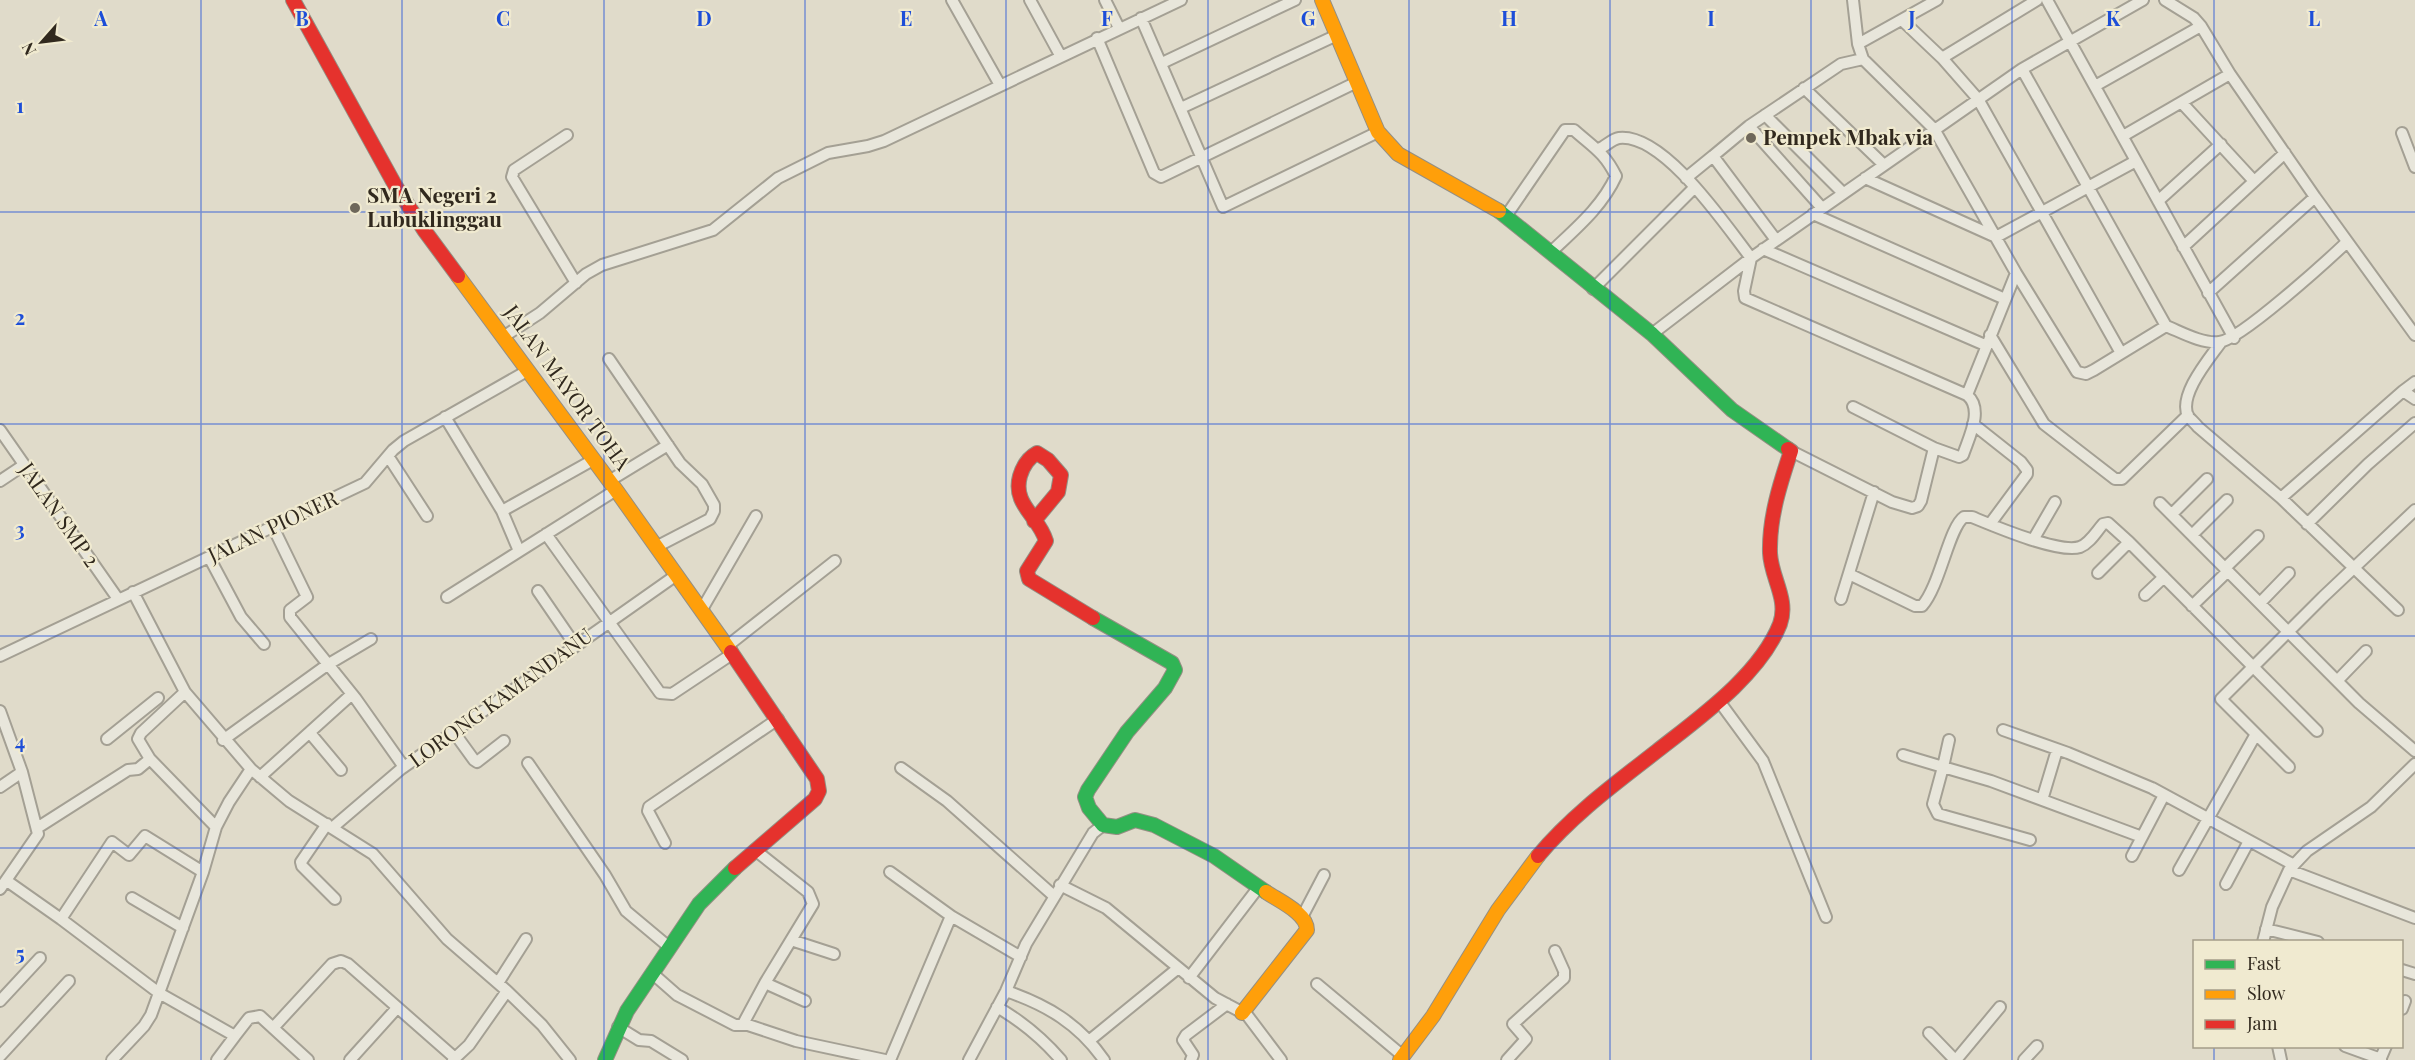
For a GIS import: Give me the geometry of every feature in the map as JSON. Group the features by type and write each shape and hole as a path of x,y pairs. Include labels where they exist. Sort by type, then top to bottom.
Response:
{"street":[{"name":"JALAN MAYOR TOHA","path":"293,0 395,185 424,230 612,485 813,771 819,791 807,807 755,850"},
{"path":"952,0 1000,85"},
{"path":"1030,0 1060,56"},
{"path":"1105,0 1119,28"},
{"path":"503,337 540,313 595,268 610,261 712,230 772,182 824,155 884,141 1181,0"},
{"path":"1162,63 1295,0"},
{"path":"1322,0 1378,132 1398,154 1506,216 1593,289 1652,334 1732,410 1791,451 1912,508 1918,506 1921,501 1934,448"},
{"path":"1853,0 1858,45 1863,59 1935,129 2016,273 2078,372 2086,374 2166,326"},
{"path":"1858,45 1937,0"},
{"path":"1942,58 2037,0"},
{"path":"2047,0 2234,338"},
{"path":"1652,334 1763,249 2022,69 2143,0"},
{"path":"2166,0 2194,18 2201,26 2230,74 2315,197 2415,335"},
{"path":"1141,18 1222,205 1225,207 1378,132"},
{"path":"1903,21 1942,58 1978,99 2121,353"},
{"path":"2095,86 2201,26"},
{"path":"1181,108 1337,35"},
{"path":"1097,38 1157,176 1168,175 1357,82"},
{"path":"1686,178 1749,126 1804,88 1841,64 1863,59"},
{"path":"2022,69 2166,326 2205,340 2221,342 2234,338 2347,242"},
{"path":"2123,136 2182,104 2230,74"},
{"path":"1804,88 1884,165"},
{"path":"2182,104 2254,181"},
{"path":"1765,115 1843,193"},
{"path":"1749,126 1817,211 2005,299"},
{"path":"1506,216 1565,130 1574,130 1590,145 1599,149 1616,176 1612,185 1598,204 1551,252"},
{"path":"2402,133 2415,167"},
{"path":"567,135 514,171 512,177 576,283"},
{"path":"1599,149 1618,138 1640,141 1657,150 1686,178 1751,258"},
{"path":"2158,201 2221,144"},
{"path":"2183,248 2285,153"},
{"path":"1713,156 1776,240"},
{"path":"1996,237 2136,161"},
{"path":"1865,178 1996,237"},
{"path":"1593,289 1694,188"},
{"path":"2208,294 2315,197"},
{"path":"1763,249 1987,340 2044,424 2115,479 2122,479 2188,415"},
{"path":"1751,258 1744,291 1745,298 1967,395 1975,406 1973,424 1963,455 1959,457 1934,448 1853,407"},
{"path":"1967,395 1987,340 2016,273"},
{"path":"2221,342 2192,383 2186,405 2188,415 2223,449 2281,498 2398,610"},
{"path":"609,358 680,463 700,481 714,505 710,519 656,547"},
{"name":"JALAN PIONER","path":"0,656 365,483 404,441 527,371"},
{"path":"2281,498 2415,382"},
{"path":"2403,391 2415,399"},
{"path":"446,417 502,511 519,551"},
{"path":"2307,524 2367,464 2415,423"},
{"path":"1973,424 2021,462 2027,470 2027,474 1990,524"},
{"name":"JALAN SMP 2","path":"0,430 118,599"},
{"path":"447,597 546,534 668,445"},
{"path":"1317,984 1402,1058 1431,1019 1501,907 1543,850 1591,805 1719,701 1760,656 1774,637 1781,622 1784,603 1770,560 1770,533 1774,508 1791,451"},
{"path":"388,456 427,516"},
{"path":"502,511 593,460"},
{"path":"0,481 24,465"},
{"path":"2172,514 2207,479"},
{"path":"1841,599 1874,492"},
{"path":"2192,535 2227,500"},
{"path":"2033,540 2055,502"},
{"path":"2160,503 2359,703 2415,751"},
{"path":"2289,767 2221,699 2415,510"},
{"path":"701,611 756,516"},
{"path":"1849,574 1915,606 1922,606 1933,590 1959,521 1964,517 1972,517 2033,540 2064,548 2079,547 2105,523 2111,525 2316,731"},
{"path":"1034,521 1043,532 1046,541 1027,571 1029,579 1163,657 1172,663 1175,670 1167,685 1150,702 1116,746 1088,790 1086,802 1103,825 1117,827 1135,820 1154,825 1214,856 1302,917 1307,924 1307,930 1242,1013"},
{"path":"273,527 307,597 290,610 290,617 352,694 404,767"},
{"path":"546,534 655,689 665,695 672,694 729,651 835,561"},
{"path":"2192,606 2258,536"},
{"path":"2098,573 2129,542"},
{"path":"209,557 241,617 264,644"},
{"path":"2260,603 2289,573"},
{"name":"LORONG KAMANDANU","path":"335,899 302,866 301,862 330,826 453,731 675,576"},
{"path":"2145,595 2164,577"},
{"path":"538,591 575,645"},
{"path":"133,592 185,692 223,740 251,770 289,801 373,854 447,939 503,987 542,1025 564,1058"},
{"path":"223,740 327,665 371,639"},
{"path":"2337,681 2366,651"},
{"path":"185,692 141,733 138,739 150,759 216,827"},
{"path":"260,777 352,694"},
{"path":"106,739 158,698"},
{"path":"1719,701 1763,761 1826,917"},
{"path":"0,711 3,727 22,772 38,828 35,841 3,885 61,919 159,993 235,1036"},
{"path":"665,843 648,811 649,807 778,719"},
{"path":"129,721 141,733"},
{"path":"2003,730 2152,788 2249,841 2291,867 2415,918"},
{"path":"453,731 477,762 504,741"},
{"path":"310,733 341,770"},
{"path":"2179,870 2256,734"},
{"path":"1949,740 1933,804 1938,813 2030,840"},
{"path":"2042,800 2057,750"},
{"path":"1903,755 1991,781 2142,837"},
{"path":"38,828 128,770 138,769 150,759"},
{"path":"528,763 605,875 626,911 669,947"},
{"path":"2263,940 2272,907 2291,867 2307,850 2370,807 2415,764"},
{"path":"901,768 947,801 1054,897"},
{"path":"112,1060 148,1021 203,872 216,827 229,802 251,770"},
{"path":"0,787 22,772"},
{"path":"2132,856 2164,795"},
{"path":"969,1060 1006,991 1026,944 1093,833 1103,825"},
{"path":"61,919 111,843 129,855 145,836 203,872"},
{"path":"2226,884 2249,841"},
{"path":"605,1060 618,1027 669,947 710,891 755,850 808,892 813,900 812,907 765,983 743,1024"},
{"path":"890,872 951,916 1021,957"},
{"path":"1302,917 1324,875"},
{"path":"1060,885 1106,908 1177,969 1215,998 1252,1020 1281,1060"},
{"path":"1189,978 1258,888"},
{"path":"132,898 183,928"},
{"path":"890,1060 951,916"},
{"path":"2266,928 2311,940"},
{"path":"273,1028 337,961 348,964 454,1059 469,1044 503,987 526,939"},
{"path":"791,940 834,954"},
{"path":"1507,1060 1526,1039 1513,1024 1564,978 1564,971 1555,951"},
{"path":"0,1001 40,958"},
{"path":"1090,1040 1177,969"},
{"path":"652,973 679,996 735,1025 743,1024 848,1056 885,1060"},
{"path":"0,1056 69,981"},
{"path":"765,983 805,1001"},
{"path":"1006,991 1040,1004 1090,1040 1104,1060"},
{"path":"1191,1060 1193,1055 1184,1040 1186,1035 1227,1004"},
{"path":"997,1007 1018,1019 1041,1037 1061,1060"},
{"path":"1929,1033 1956,1060 2000,1007"},
{"path":"350,1060 397,1008"},
{"path":"217,1060 249,1018 255,1016 260,1016 306,1059"},
{"path":"618,1027 639,1040 651,1041 682,1060"},
{"path":"2024,1060 2037,1046"},
{"path":"2348,1048 2380,1059"}],"traffic: fast":[{"path":"1499,211 1652,334 1732,410 1788,449"},
{"path":"1093,618 1172,663 1175,670 1165,688 1127,732 1088,790 1085,797 1089,808 1103,825 1117,827 1135,820 1154,825 1214,856 1266,892"},
{"path":"605,1060 627,1011 699,904 735,868"}],"traffic: slow":[{"path":"1322,0 1378,132 1398,154 1499,211"},
{"path":"458,276 616,490 731,652"},
{"path":"1400,1060 1433,1016 1498,910 1538,856"},
{"path":"1242,1013 1307,930 1306,924 1297,913 1266,892"}],"traffic: jam":[{"path":"293,0 395,185 458,276"},
{"path":"1538,856 1595,800 1727,694 1758,661 1771,643 1782,615 1781,597 1771,562 1771,527 1779,489 1791,451 1788,449"},
{"path":"1034,521 1058,492 1061,475 1048,460 1037,453 1024,466 1019,486 1023,503 1027,510 1033,517 1038,524 1043,532 1046,541 1027,571 1029,579 1093,618"},
{"path":"731,652 817,779 819,791 815,799 735,868"}],"place":[{"name":"Pempek Mbak via","path":"1751,138"},
{"name":"SMA Negeri 2 Lubuklinggau","path":"355,208"}]}
